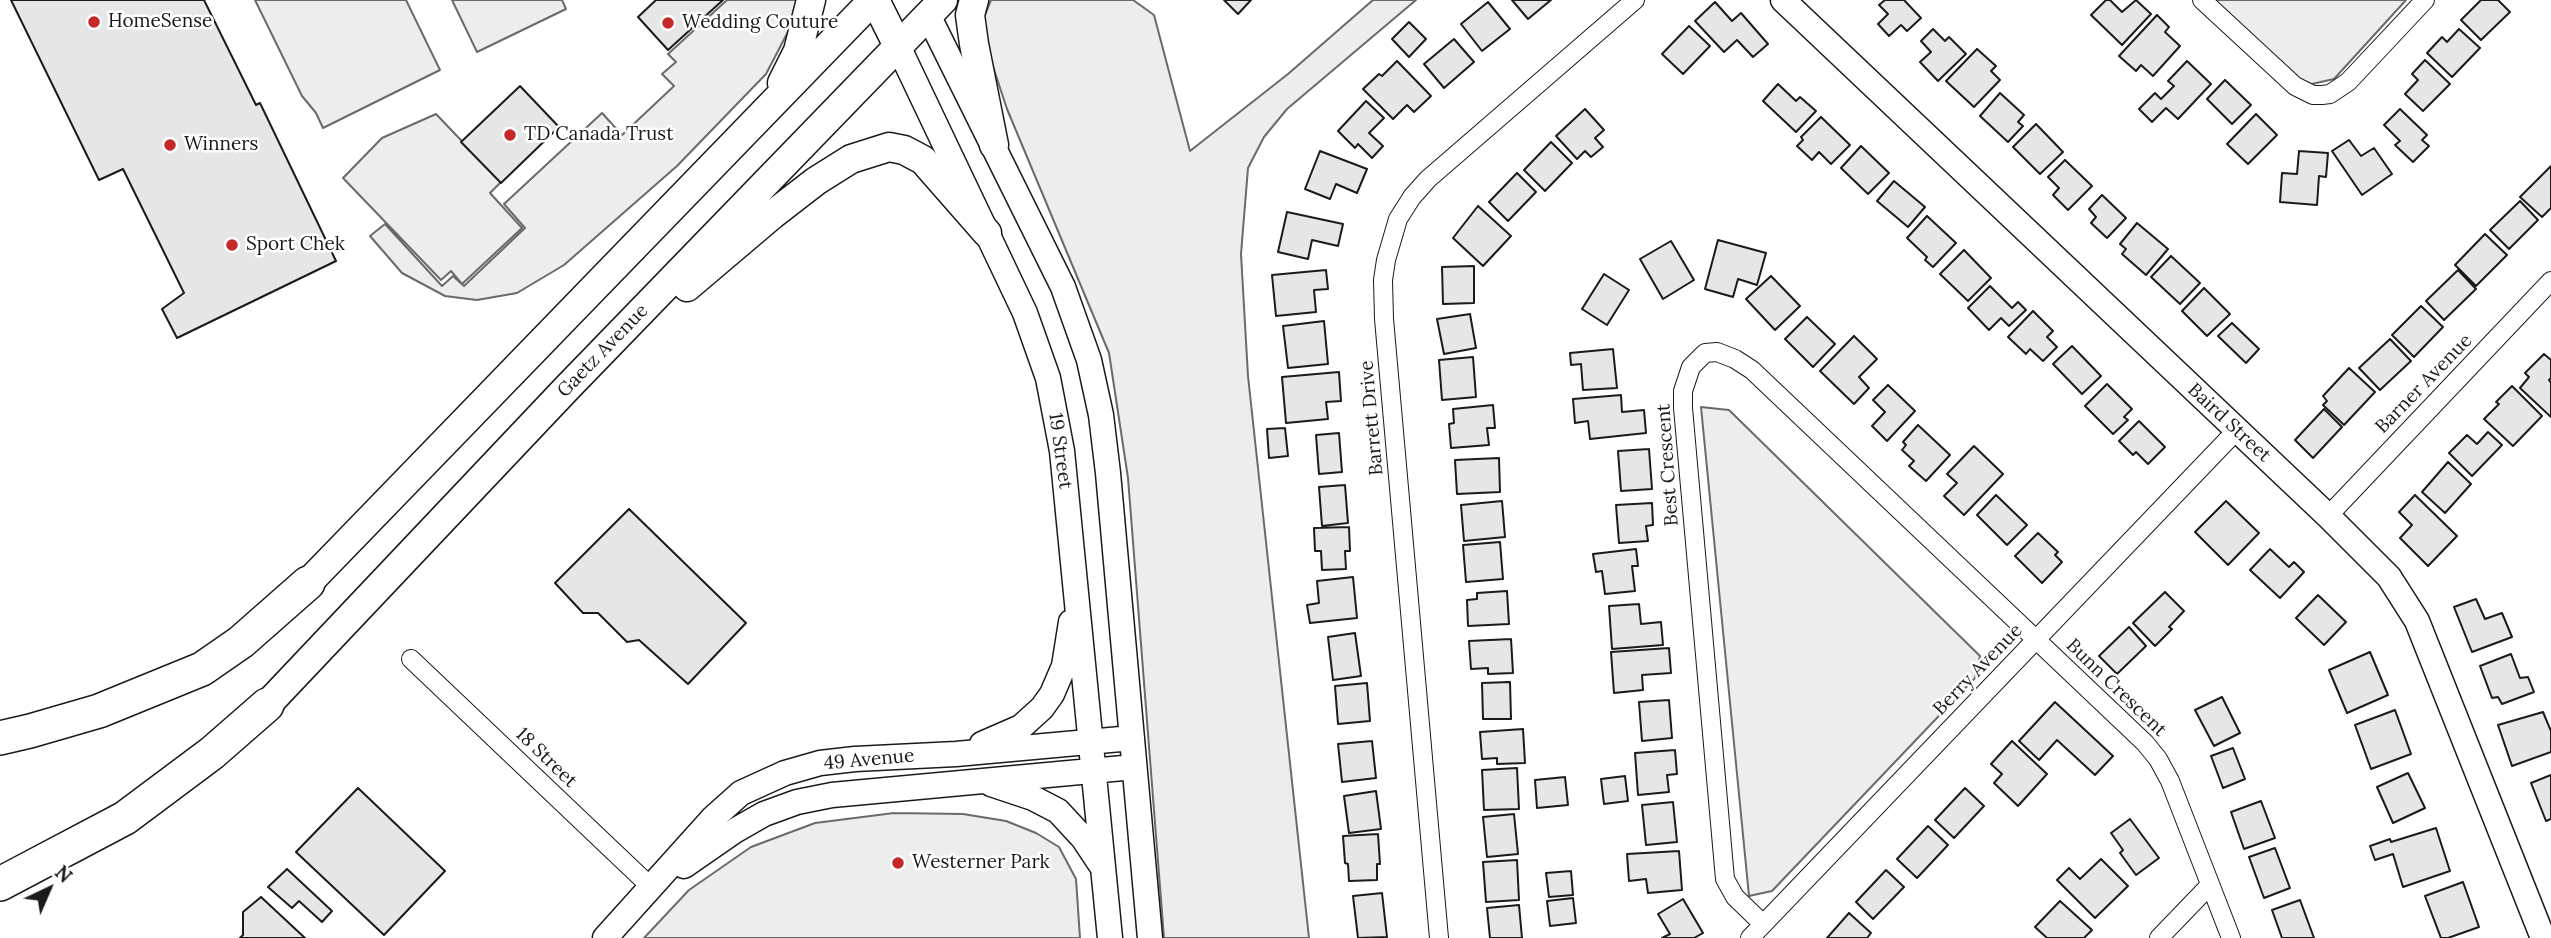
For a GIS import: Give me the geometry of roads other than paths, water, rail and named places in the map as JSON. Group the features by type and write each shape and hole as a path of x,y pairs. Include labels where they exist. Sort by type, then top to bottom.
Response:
{"highway":[{"path":"0,738 99,711 202,668 271,618 308,583"},
{"path":"0,884 125,818 212,754 267,705"}],"main road":[{"path":"770,107 798,51 811,0"},
{"path":"308,583 874,0"},
{"name":"19 Street","path":"874,0 898,46"},
{"path":"974,0 970,15 974,44 994,145"},
{"name":"Gaetz Avenue","path":"267,705 898,46 931,5"},
{"path":"568,388 772,215 816,181 851,159 871,151 889,147 904,150 923,160 987,233"}],"street":[{"name":"Barrett Drive","path":"1439,938 1384,318 1383,280 1386,260 1398,219 1428,179 1636,0"},
{"name":"Baird Street","path":"1783,0 2328,516 2389,577 2417,621 2543,938"},
{"path":"2202,0 2295,86 2313,95 2330,94 2348,82 2425,0"},
{"path":"931,5 994,145 1063,287 1090,360 1101,415 1108,473 1150,938"},
{"name":"19 Street","path":"898,46 1026,313 1048,378 1062,451 1110,938"},
{"name":"Barner Avenue","path":"2328,516 2551,281"},
{"name":"Best Crescent","path":"1763,924 1730,890 1724,866 1683,408 1687,377 1696,360 1705,353 1717,352 1752,370 2036,640"},
{"name":"Berry Avenue","path":"1750,938 2237,430"},
{"path":"956,754 1011,733 1031,719 1052,694 1064,666 1076,587"},
{"name":"Bunn Crescent","path":"2036,640 2145,743 2158,759 2170,780 2231,938"},
{"name":"18 Street","path":"411,659 652,888"},
{"name":"49 Avenue","path":"605,938 713,818 741,793 763,782 820,763 1132,738"},
{"name":"49 Avenue","path":"652,888 736,830 764,814 797,802 832,795 1134,767"},
{"path":"984,782 1033,798 1058,811 1083,838 1103,867"},
{"path":"2160,938 2210,885"}],"place":[{"name":"HomeSense","path":"94,22"},
{"name":"Wedding Couture","path":"668,23"},
{"name":"TD Canada Trust","path":"510,135"},
{"name":"Winners","path":"170,145"},
{"name":"Sport Chek","path":"232,245"},
{"name":"Westerner Park","path":"898,863"}]}
